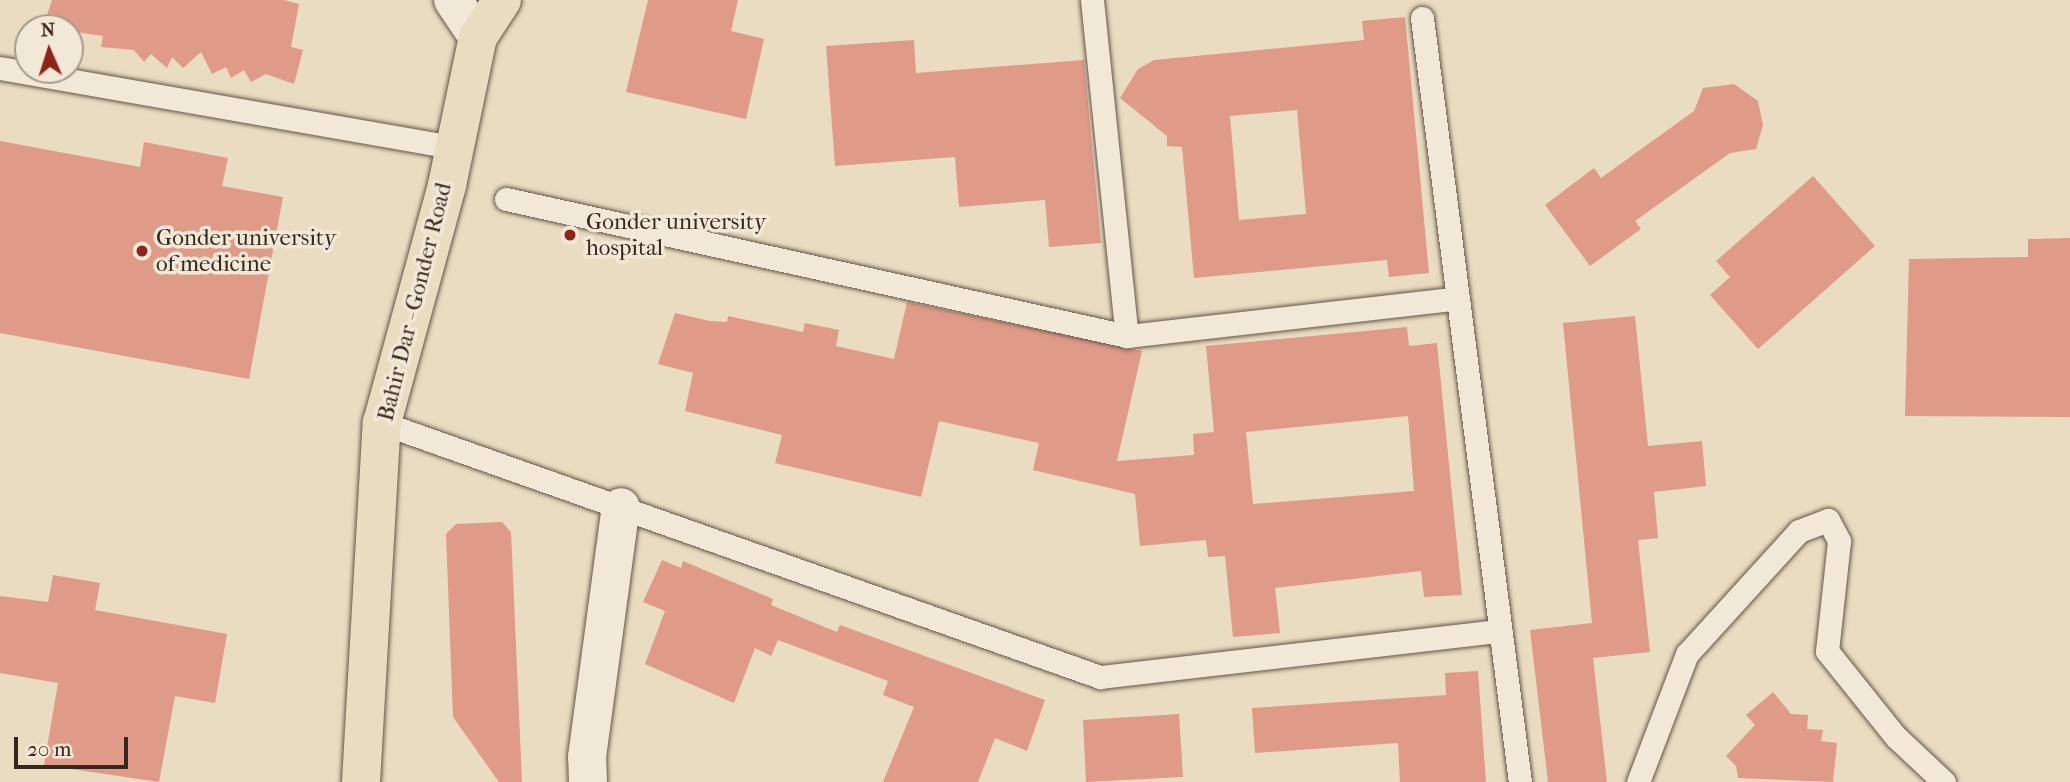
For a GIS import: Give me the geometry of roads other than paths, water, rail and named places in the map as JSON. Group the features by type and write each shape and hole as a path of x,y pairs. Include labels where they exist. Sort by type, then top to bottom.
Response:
{"highway":[{"name":"Bahir Dar - Gonder Road","path":"361,782 382,423 446,185 478,37 502,0"}],"street":[{"path":"453,0 478,37"},
{"path":"588,782 587,757 621,507"}],"lane":[{"path":"1092,0 1127,336"},
{"path":"1422,18 1520,782"},
{"path":"0,68 453,147"},
{"path":"506,199 1127,336 1458,298"},
{"path":"382,423 1100,677 1500,631"},
{"path":"1638,782 1687,654 1799,531 1828,520 1839,541 1827,651 1896,737 1944,782"}],"place":[{"name":"Gonder university hospital","path":"570,235"},
{"name":"Gonder university of medicine","path":"142,251"}]}
